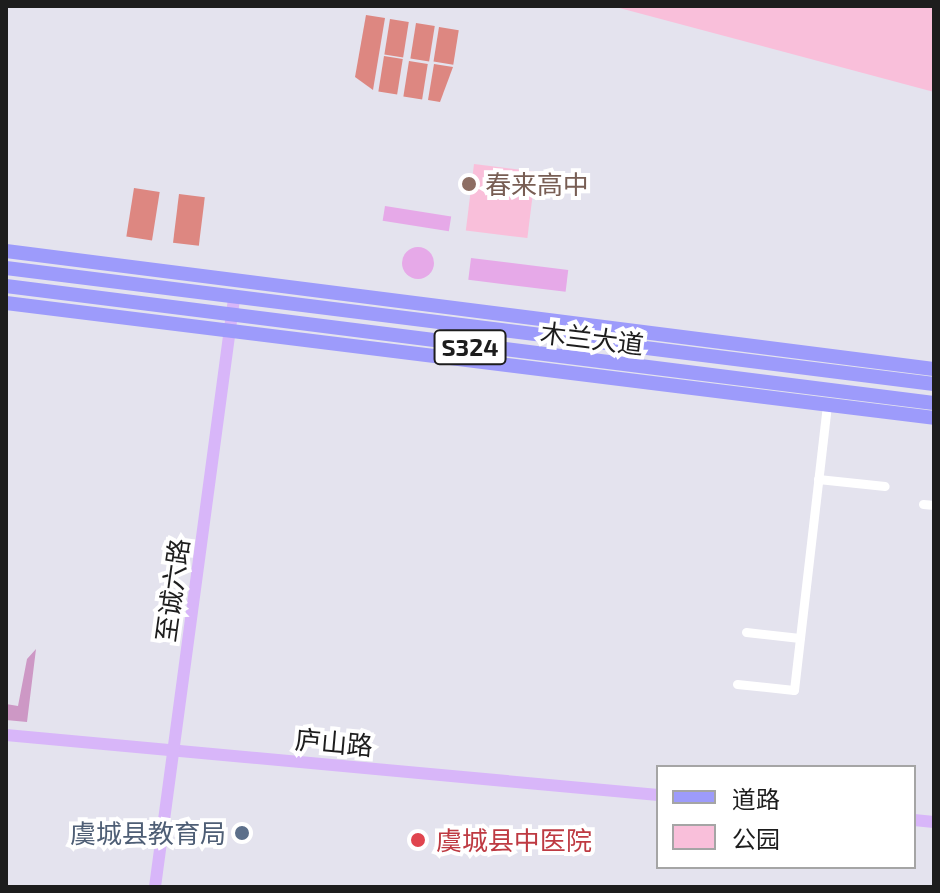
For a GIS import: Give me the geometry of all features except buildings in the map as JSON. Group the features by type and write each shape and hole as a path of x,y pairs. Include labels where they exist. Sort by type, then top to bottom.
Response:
{"main road":[{"path":"6,251 934,369"},
{"name":"木兰大道","path":"6,268 234,299 934,384"},
{"name":"木兰大道","path":"6,286 230,324 934,403"},
{"path":"6,303 230,324 934,418"}],"street":[{"name":"至诚六路","path":"155,887 234,299"},
{"path":"737,684 794,690 827,405"},
{"path":"818,479 885,486"},
{"path":"746,632 800,638"},
{"name":"庐山路","path":"6,735 656,795"}],"shaded area":[{"path":"366,15 385,18 373,90 355,77"},
{"path":"390,19 409,22 403,58 384,55"},
{"path":"416,23 435,26 429,62 410,59"},
{"path":"439,27 459,30 453,65 434,62"},
{"path":"384,56 403,59 397,95 378,92"},
{"path":"409,61 428,64 422,100 403,97"},
{"path":"434,64 453,67 440,102 428,100"},
{"path":"134,188 160,192 152,240 126,236"},
{"path":"179,194 205,197 199,246 173,243"},
{"path":"385,206 451,216 449,231 383,221"},
{"path":"418,247 430,251 434,263 430,275 418,279 406,275 402,263 406,251"},
{"path":"471,258 568,270 566,292 468,280"},
{"path":"36,649 27,722 6,720 6,704 18,706 27,659"}],"green space":[{"path":"612,6 934,6 934,92"},
{"path":"474,164 536,172 527,238 466,231"}],"place":[{"name":"春来高中","path":"469,184"},
{"name":"虞城县教育局","path":"242,833"},
{"name":"虞城县中医院","path":"418,840"}]}
